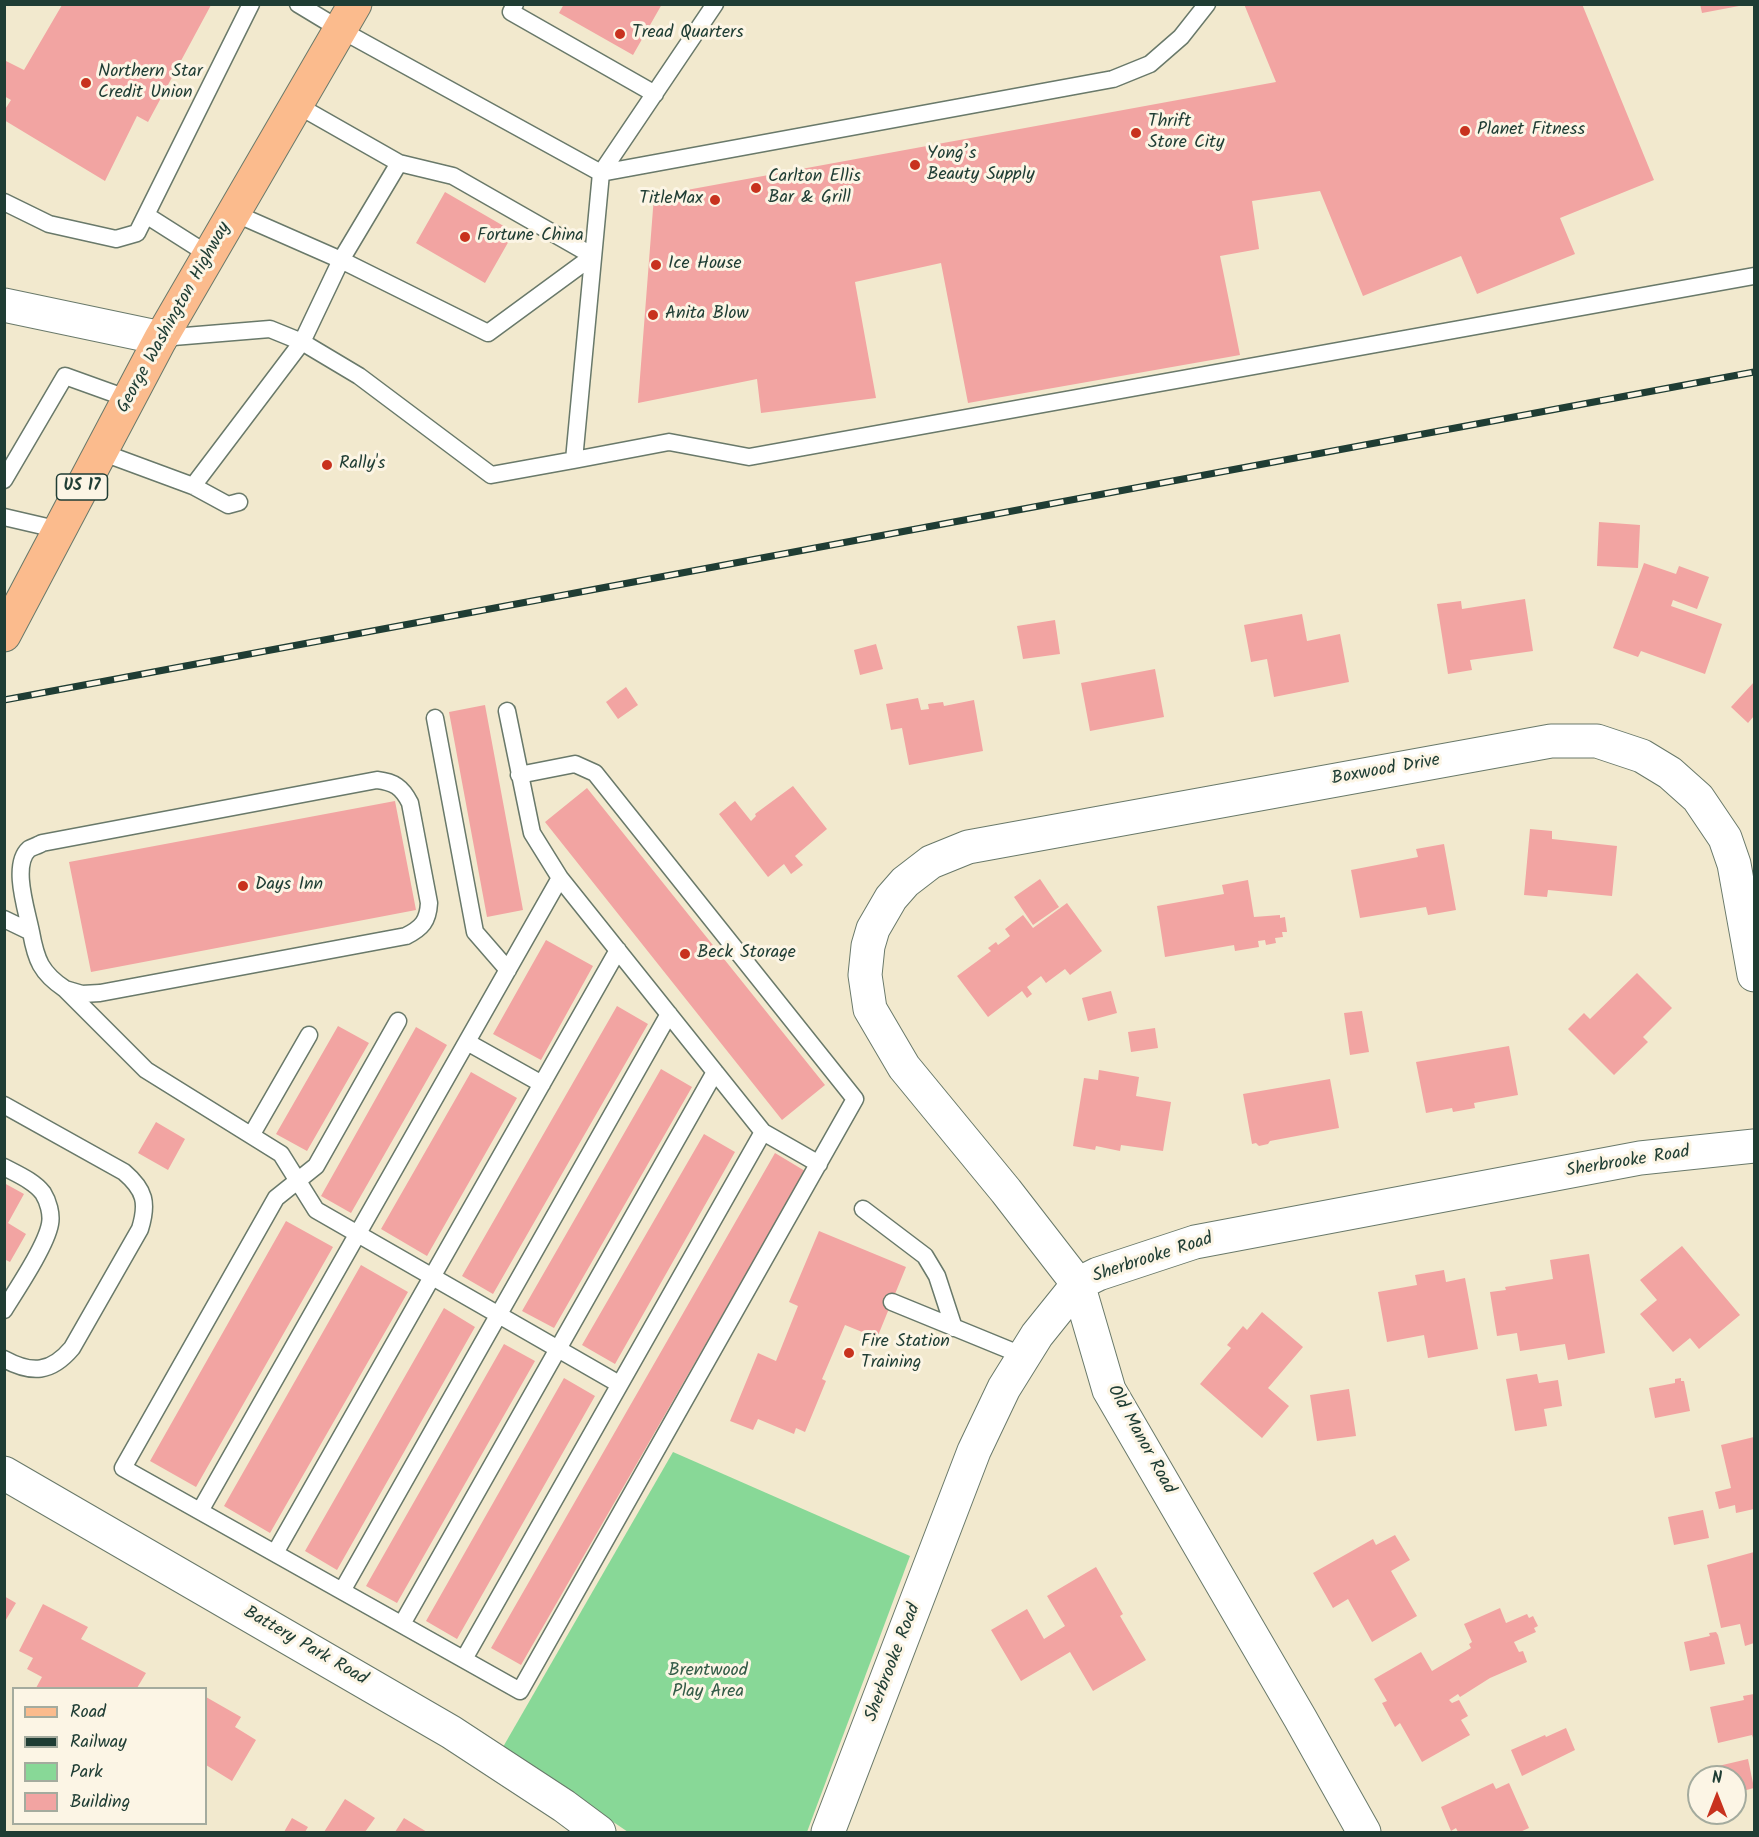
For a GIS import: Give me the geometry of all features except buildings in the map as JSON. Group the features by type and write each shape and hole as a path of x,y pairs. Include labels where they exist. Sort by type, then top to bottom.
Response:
{"main road":[{"name":"George Washington Highway","path":"4,636 161,338 348,17"}],"street":[{"path":"4,305 161,338"},
{"name":"Boxwood Drive","path":"891,898 905,882 931,862 968,847 1551,741 1597,741 1642,756 1670,773 1698,798 1725,838 1734,864 1755,975"},
{"name":"Old Manor Road","path":"891,898 873,929 868,946 865,975 870,1009 904,1067 1006,1191 1078,1284 1109,1390 1300,1718 1364,1833"},
{"name":"Sherbrooke Road","path":"828,1833 975,1451 1004,1388 1037,1335 1078,1284 1108,1270 1195,1242 1640,1158 1755,1146"},
{"name":"Battery Park Road","path":"4,1473 451,1732 564,1806 599,1833"}],"lane":[{"path":"4,202 49,224 116,239 137,233 251,4"},
{"path":"298,4 348,17 601,173 1113,79 1150,64 1181,37 1207,4"},
{"path":"515,4 511,12 655,94"},
{"path":"574,460 601,173 715,4"},
{"path":"297,105 399,163 453,176 593,256"},
{"path":"193,486 303,342 341,260 399,163"},
{"path":"234,213 341,260 488,333 593,256"},
{"path":"146,215 209,255"},
{"path":"161,338 270,329 303,342 359,376 491,475 669,442 749,457 1755,276"},
{"path":"4,480 65,376 129,399"},
{"path":"100,452 193,486 228,505 239,502"},
{"path":"4,517 60,530"},
{"path":"507,711 532,833 560,878 762,1131 819,1164"},
{"path":"435,718 475,932 508,970"},
{"path":"398,1021 315,1166 276,1198 123,1468 520,1691 855,1099 595,773 575,764 519,774"},
{"path":"65,989 82,994 100,993 406,936 419,930 428,917 429,903 410,802 403,789 391,781 377,780 42,843 29,849 21,861 20,875 34,949 40,965 50,979 65,989 146,1070 281,1154 315,1210 619,1384"},
{"path":"200,1511 560,878"},
{"path":"4,919 31,932"},
{"path":"275,1553 618,950"},
{"path":"342,1591 669,1014"},
{"path":"252,1134 309,1035"},
{"path":"467,1042 542,1084"},
{"path":"402,1624 715,1072"},
{"path":"4,1105 124,1172 136,1183 144,1198 145,1214 140,1229 72,1348 62,1361 47,1368 30,1370 4,1359"},
{"path":"464,1659 762,1131"},
{"path":"4,1167 42,1191 50,1206 51,1222 45,1238 4,1310"},
{"path":"863,1209 925,1256 937,1276 954,1328"},
{"path":"892,1302 1024,1356"}],"green space":[{"name":"Brentwood Play Area","path":"673,1452 910,1556 807,1832 628,1832 503,1747"}],"railway":[{"path":"4,700 1754,372"}],"place":[{"name":"Tread Quarters","path":"620,34"},
{"name":"Northern Star Credit Union","path":"86,83"},
{"name":"Planet Fitness","path":"1465,131"},
{"name":"Thrift Store City","path":"1136,133"},
{"name":"Yong’s Beauty Supply","path":"915,165"},
{"name":"Carlton Ellis Bar & Grill","path":"756,188"},
{"name":"TitleMax","path":"715,200"},
{"name":"Fortune China","path":"465,237"},
{"name":"Ice House","path":"656,265"},
{"name":"Anita Blow","path":"653,315"},
{"name":"Rally's","path":"327,465"},
{"name":"Days Inn","path":"243,886"},
{"name":"Beck Storage","path":"685,954"},
{"name":"Fire Station Training","path":"849,1353"}]}
